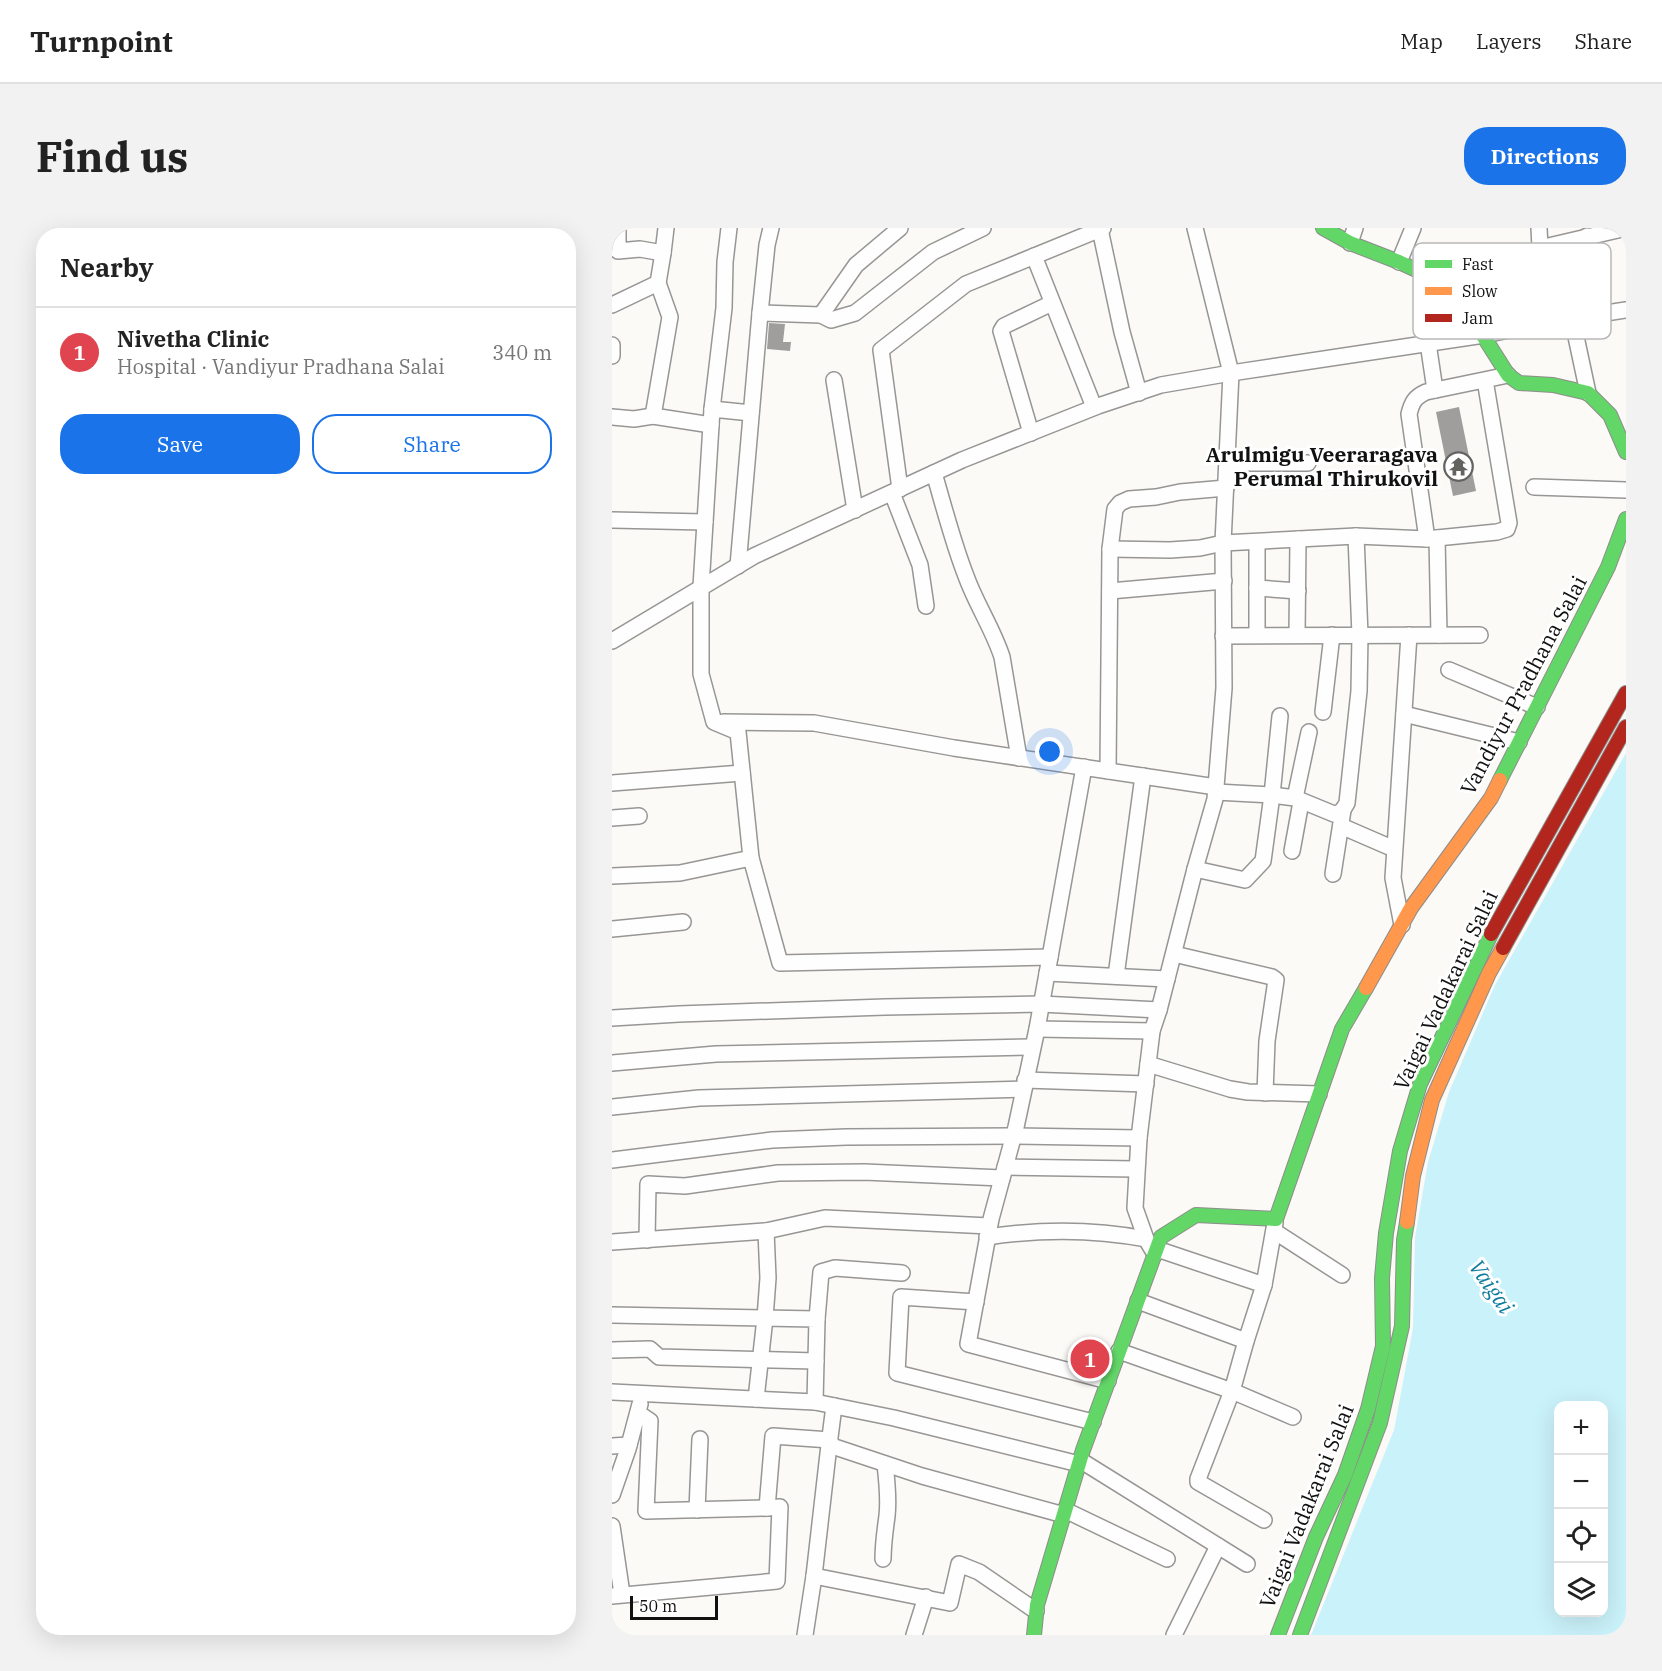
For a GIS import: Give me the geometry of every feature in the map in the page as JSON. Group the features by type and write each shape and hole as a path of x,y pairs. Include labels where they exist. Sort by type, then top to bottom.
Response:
{"street":[{"path":"618,228 618,251 640,249 663,253"},
{"path":"653,416 670,316 658,283 666,228"},
{"path":"714,722 701,674 701,588 712,409 724,308 725,262 729,228"},
{"path":"738,566 760,313 771,228"},
{"path":"821,315 856,266 900,228"},
{"path":"760,313 821,315 831,320 855,313 933,252 983,228"},
{"path":"926,606 920,565 896,491 881,350 966,284 1101,228 1122,332 1139,393"},
{"path":"1153,1247 1135,1208 1136,1169 1152,1031 1215,800 1224,688 1223,543 1231,373 1195,228"},
{"path":"1323,228 1353,235 1413,268"},
{"path":"1400,262 1413,228"},
{"path":"1539,228 1540,243"},
{"path":"1560,243 1626,228"},
{"path":"1587,236 1588,243"},
{"path":"1034,256 1094,407"},
{"path":"612,305 658,283"},
{"path":"1031,433 1001,331 1004,326 1052,303"},
{"path":"1611,312 1626,310"},
{"path":"612,641 754,556 934,473 1094,407 1161,385 1456,339"},
{"path":"1486,339 1508,375 1518,383 1553,385 1588,393"},
{"path":"1576,339 1588,393 1621,424 1626,452"},
{"path":"1428,343 1435,390"},
{"path":"612,345 612,356"},
{"path":"1439,635 1432,539 1409,414 1416,397 1435,390 1508,375"},
{"path":"834,380 855,510"},
{"path":"1110,549 1170,550 1200,548 1223,543 1356,536 1432,539 1507,529 1509,523 1485,380"},
{"path":"712,409 751,413"},
{"path":"612,417 634,419 653,416 711,425"},
{"path":"1227,463 1308,463"},
{"path":"934,473 965,575 997,641 1002,657 1019,758"},
{"path":"1534,487 1626,490"},
{"path":"1108,771 1110,549 1115,509 1119,503 1129,499 1226,488"},
{"path":"612,519 705,522"},
{"name":"Vandiyur Pradhana Salai","path":"1275,1225 1342,1029 1411,908 1491,798 1608,567 1625,523"},
{"path":"1333,874 1343,810 1347,803 1359,692 1360,635 1356,536"},
{"path":"1297,635 1298,539"},
{"path":"1257,542 1257,635"},
{"path":"1110,591 1224,581"},
{"path":"1257,588 1298,591"},
{"path":"1323,712 1332,635"},
{"path":"1402,925 1393,878 1408,635"},
{"path":"1224,636 1480,635"},
{"path":"1449,670 1537,707"},
{"name":"Vaigai Vadakarai Salai","path":"1278,1635 1316,1537 1345,1475 1368,1409 1383,1346 1382,1278 1386,1233 1400,1151 1420,1084 1486,943 1626,693"},
{"path":"1404,714 1519,742"},
{"path":"1195,869 1245,880 1263,861 1280,716"},
{"path":"714,722 814,723 954,748 1216,789 1272,795 1298,800 1334,814 1343,810"},
{"path":"714,722 738,732 751,858 780,963 1050,957"},
{"name":"Vaigai Vadakarai Salai","path":"1300,1635 1380,1423 1401,1326 1404,1240 1413,1176 1432,1100 1489,973 1626,727"},
{"path":"1292,851 1309,732"},
{"path":"1084,767 1037,1029 988,1232 968,1344 1108,1381"},
{"path":"612,783 742,773"},
{"path":"1116,976 1143,776"},
{"path":"612,818 639,816"},
{"path":"1341,826 1394,849"},
{"path":"612,876 681,873 751,858"},
{"path":"612,929 683,922"},
{"path":"1174,954 1272,977 1276,980 1267,1041 1265,1093"},
{"path":"1047,973 1167,979"},
{"path":"612,1018 874,1007 1041,1004 1159,1010"},
{"path":"1037,1029 1152,1031"},
{"path":"612,1062 716,1054 1032,1047"},
{"path":"1148,1064 1230,1089 1265,1093 1320,1094"},
{"path":"612,1107 699,1098 1024,1084 1146,1084"},
{"path":"612,1160 772,1140 1013,1136 1139,1138"},
{"path":"646,1240 648,1184 685,1186 778,1173 1136,1169"},
{"path":"1034,1635 1036,1611 1079,1462 1137,1302 1153,1247 1161,1237 1196,1215 1275,1225 1342,1275"},
{"path":"612,1242 766,1231 825,1218 988,1232 1124,1235 1264,1285"},
{"path":"1264,1520 1198,1482 1198,1479 1232,1391 1264,1285 1275,1225"},
{"path":"756,1399 768,1278 766,1231"},
{"path":"815,1402 817,1319 821,1272 835,1268 902,1273"},
{"path":"976,1302 901,1297 897,1373 1093,1422"},
{"path":"1137,1302 1246,1341"},
{"path":"612,1315 817,1319"},
{"path":"612,1350 651,1349 659,1357 816,1361"},
{"path":"1119,1351 1232,1391 1293,1417"},
{"path":"612,1392 815,1402 1079,1462 1247,1564"},
{"path":"612,1495 643,1393"},
{"path":"805,1635 834,1406"},
{"path":"612,1526 617,1595 777,1581 780,1507 646,1511 650,1421 638,1413"},
{"path":"767,1508 773,1436 829,1443 922,1476 1064,1512 1167,1559"},
{"path":"697,1510 700,1439"},
{"path":"612,1446 629,1445"},
{"path":"883,1559 887,1515 885,1464"},
{"path":"1174,1635 1218,1546"},
{"path":"813,1576 950,1603 959,1564 979,1572 1036,1611"},
{"path":"914,1635 926,1597"}],"water":[{"name":"Vaigai","path":"1626,753 1626,1635 1311,1635 1394,1430 1413,1328 1415,1237 1428,1162 1449,1092 1495,985"}],"building":[{"path":"769,323 785,324 783,342 791,342 790,351 767,349"},
{"path":"1459,407 1476,491 1453,496 1436,412"},
{"path":"1088,1351 1104,1356 1099,1369 1084,1365"}],"traffic: fast":[{"path":"1323,228 1350,243 1413,268"},
{"path":"1485,339 1508,375 1519,383 1553,385 1588,393 1610,415 1626,452"},
{"path":"1500,780 1608,567 1626,519"},
{"path":"1278,1635 1316,1537 1345,1475 1368,1409 1383,1346 1382,1278 1386,1233 1400,1151 1420,1084 1491,934"},
{"path":"1034,1635 1037,1605 1083,1450 1161,1237 1196,1215 1276,1219 1342,1029 1366,988"},
{"path":"1300,1635 1380,1423 1402,1326 1404,1240 1407,1222"}],"traffic: slow":[{"path":"1366,988 1411,908 1491,798 1500,780"},
{"path":"1407,1222 1413,1176 1432,1100 1489,973 1503,948"}],"traffic: jam":[{"path":"1491,934 1626,693"},
{"path":"1503,948 1626,727"}],"place":[{"name":"Arulmigu Veeraragava Perumal Thirukovil","path":"1459,466"},
{"name":"Nivetha Clinic","path":"1090,1359"}]}
